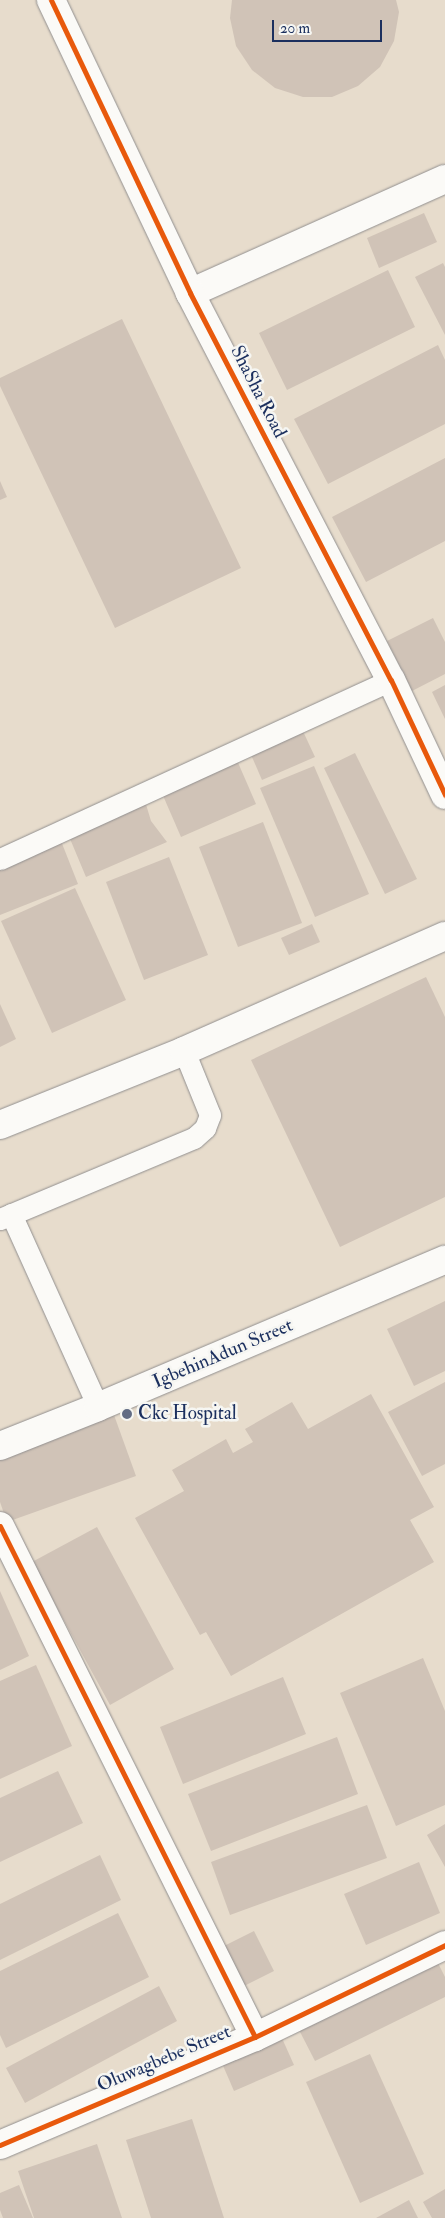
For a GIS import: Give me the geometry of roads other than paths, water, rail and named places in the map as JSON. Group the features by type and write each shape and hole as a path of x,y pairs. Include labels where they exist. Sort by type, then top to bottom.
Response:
{"street":[{"name":"ShaSha Road","path":"51,0 190,293 391,680 445,795"},
{"path":"190,293 445,179"},
{"path":"0,1125 184,1051 445,936"},
{"name":"IgbehinAdun Street","path":"0,1446 98,1407 445,1260"},
{"path":"0,1526 256,2037"},
{"name":"Oluwagbebe Street","path":"0,2145 256,2037 445,1945"}],"lane":[{"path":"0,859 391,680"},
{"path":"98,1407 6,1216 194,1138 205,1128 210,1116 184,1051"}],"place":[{"name":"Ckc Hospital","path":"127,1414"}]}
